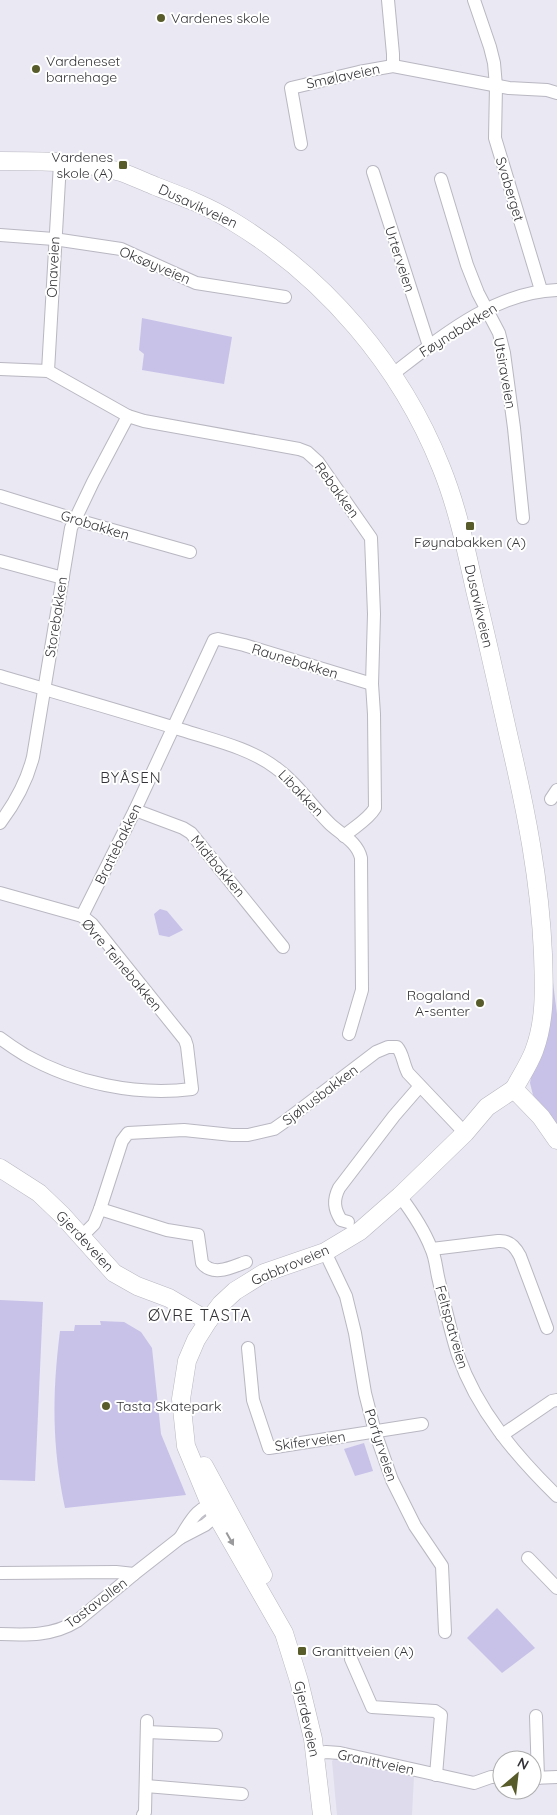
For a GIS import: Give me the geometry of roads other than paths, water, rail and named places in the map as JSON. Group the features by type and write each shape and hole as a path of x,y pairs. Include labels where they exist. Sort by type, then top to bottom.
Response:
{"main road":[{"name":"Dusavikveien","path":"0,162 59,167 150,184 230,219 272,247 337,305 392,374 423,427 442,468 462,531 523,798 535,866 542,930 545,985 543,1012 534,1050 514,1088"},
{"name":"Gabbroveien","path":"208,1321 234,1291 250,1281 325,1252 360,1231 400,1196 465,1133 491,1113 514,1088"},
{"path":"514,1088 541,1117 557,1140"},
{"name":"Gjerdeveien","path":"0,1168 40,1193 114,1273 137,1286 169,1298 208,1321 196,1340 187,1361 181,1399 185,1430 218,1508 281,1626 299,1681 316,1754 322,1815"}],"street":[{"name":"Smølaveien","path":"388,0 393,46 393,66"},
{"name":"Svaberget","path":"474,0 494,63 496,86 495,138 541,290"},
{"name":"Smølaveien","path":"301,144 291,88 393,66 496,86"},
{"path":"496,86 547,90 557,93"},
{"name":"Onaveien","path":"48,370 59,167"},
{"name":"Urterveien","path":"372,172 429,346"},
{"name":"Utsiraveien","path":"441,180 478,293 499,333 506,364 523,518"},
{"name":"Oksøyveien","path":"0,235 54,239 121,249 196,283 285,297"},
{"name":"Føynabakken","path":"392,374 429,346 486,310 516,296 541,290 556,292"},
{"name":"Rebakken","path":"0,369 48,370 128,416 299,449 307,452 318,462 371,538 374,630 372,684 374,808 344,836"},
{"name":"Storebakken","path":"0,823 15,801 30,766 72,528 128,416"},
{"name":"Grobakken","path":"0,496 190,552"},
{"path":"0,561 63,578"},
{"name":"Raunebakken","path":"218,639 372,684"},
{"name":"Brattebakken","path":"82,916 135,810 212,642 218,639"},
{"name":"Libakken","path":"0,676 173,727 245,751 276,768 290,780 331,826 351,841 359,852 361,866 362,990 349,1034"},
{"name":"Midtbakken","path":"135,810 183,828 191,833 283,947"},
{"name":"Øvre Teinebakken","path":"0,893 82,916 102,936 185,1040 192,1089 139,1090 109,1086 47,1066 25,1055 0,1038"},
{"name":"Sjøhusbakken","path":"81,1237 94,1224 122,1141 128,1133 184,1130 240,1136 274,1129 376,1052 388,1047 399,1048 405,1067 420,1086 465,1133"},
{"path":"348,1222 341,1220 335,1209 334,1201 339,1188 399,1110 420,1086"},
{"name":"Feltspatveien","path":"400,1196 414,1215 432,1249 450,1330 467,1376 487,1414 502,1436 557,1496"},
{"path":"100,1209 167,1230 198,1234 202,1263 210,1270 224,1269 246,1262"},
{"path":"432,1249 498,1241 505,1241 515,1247 546,1328"},
{"name":"Porfyrveien","path":"325,1252 346,1296 355,1333 365,1393 375,1432 392,1480 428,1548 442,1566 445,1632"},
{"name":"Skiferveien","path":"248,1348 254,1400 269,1448 422,1424"},
{"path":"502,1436 552,1401 557,1400"},
{"name":"Tastavollen","path":"0,1634 39,1635 67,1627 180,1538 196,1513 218,1508"},
{"path":"528,1558 557,1588"},
{"path":"0,1573 116,1572 134,1574"},
{"path":"351,1659 372,1707 435,1711 441,1715 436,1775"},
{"path":"535,1750 536,1716"},
{"path":"143,1815 146,1786 147,1727 216,1735"},
{"name":"Granittveien","path":"316,1754 326,1752 340,1753 474,1783 492,1777"},
{"path":"542,1778 557,1777"},
{"path":"146,1786 242,1794"}],"place":[{"name":"Vardenes skole","path":"161,18"},
{"name":"Vardeneset barnehage","path":"36,69"},
{"name":"Vardenes skole (A)","path":"123,165"},
{"name":"Føynabakken (A)","path":"470,526"},
{"name":"Rogaland A-senter","path":"480,1003"},
{"name":"Tasta Skatepark","path":"106,1406"},
{"name":"Granittveien (A)","path":"302,1651"}],"district":[{"name":"BYÅSEN","path":"131,778"},
{"name":"ØVRE TASTA","path":"200,1315"}]}
